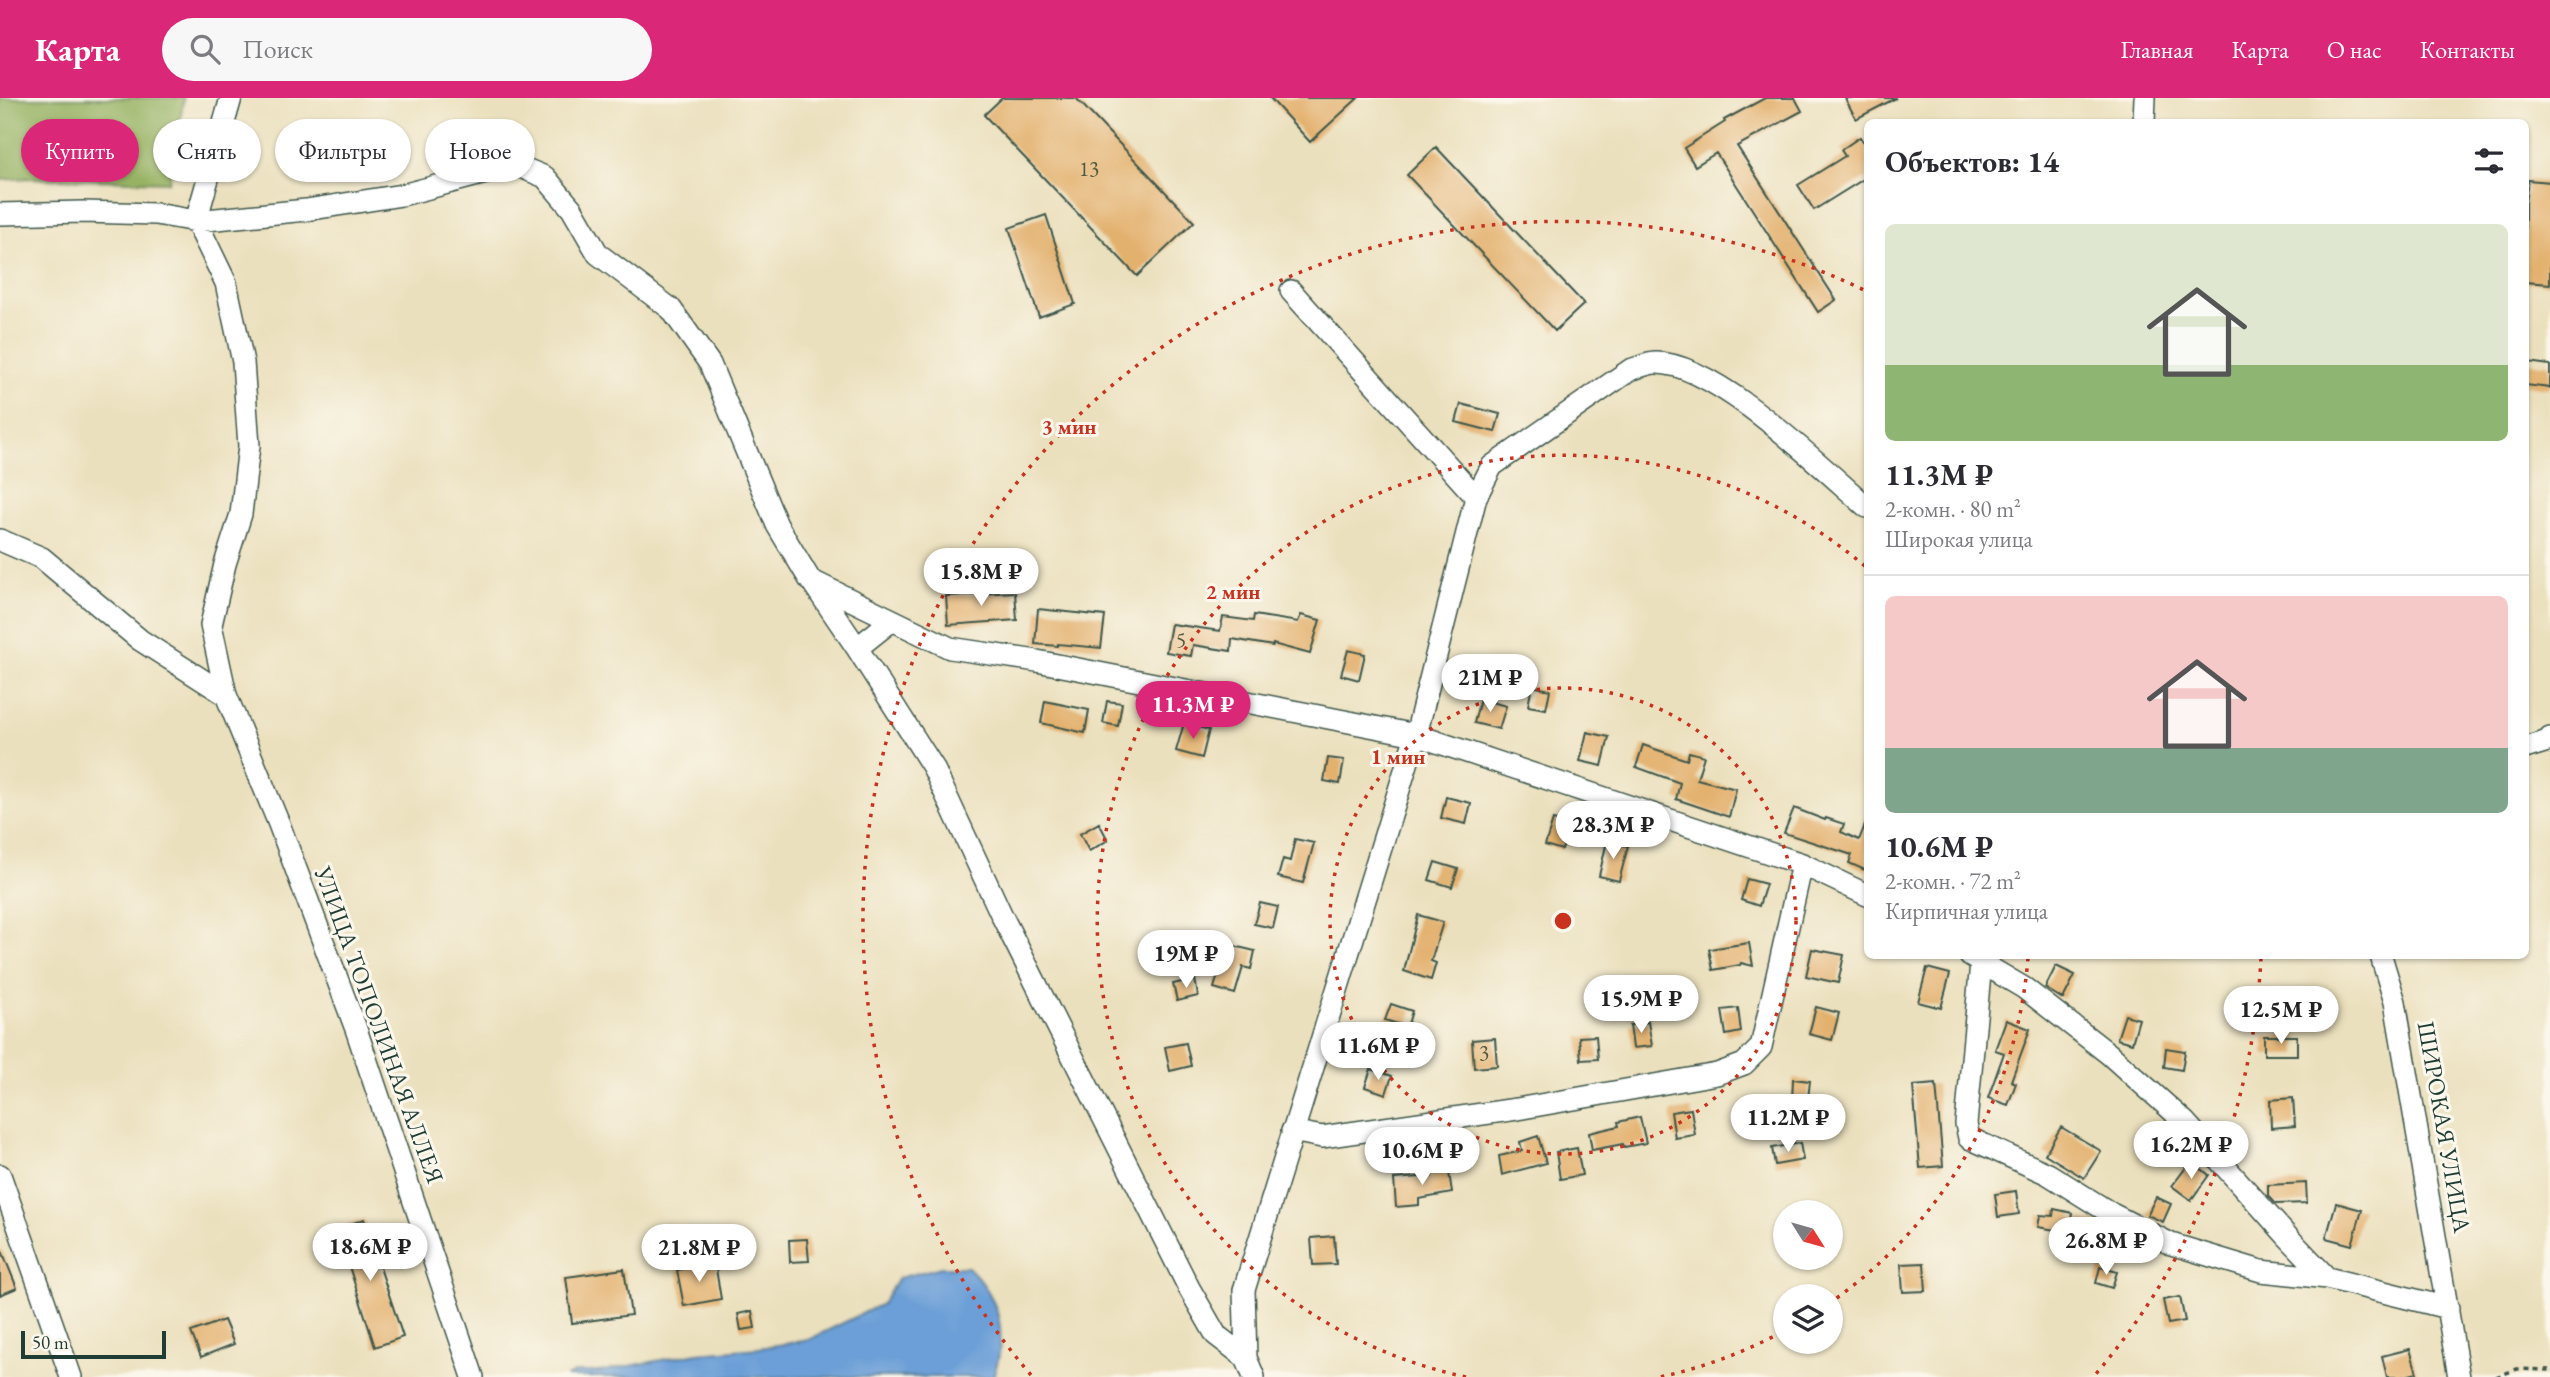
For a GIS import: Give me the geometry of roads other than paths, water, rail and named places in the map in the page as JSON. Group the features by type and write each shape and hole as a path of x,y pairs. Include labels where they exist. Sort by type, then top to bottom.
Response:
{"street":[{"path":"196,221 231,98"},
{"path":"2144,119 2145,98"},
{"path":"0,214 144,214 196,221 306,210 402,195 516,165 545,177 572,209 598,254 671,309 710,364 777,525 933,767 1002,916 1189,1289 1216,1335 1250,1368"},
{"name":"УЛИЦА ТОПОЛИНАЯ АЛЛЕЯ","path":"196,221 226,283 243,362 249,446 241,514 225,564 211,625 226,695 279,824 356,1029 473,1377"},
{"path":"1291,291 1476,497"},
{"path":"1250,1368 1244,1290 1416,735 1476,497 1492,466 1630,370 1655,363 1690,371 1736,396 1864,504"},
{"path":"0,540 42,558 140,640 226,695"},
{"path":"810,580 950,648 1037,661 1416,735 1802,864 1864,894"},
{"path":"858,648 891,621"},
{"path":"2529,747 2550,738"},
{"path":"1292,1131 1322,1137 1504,1111 1717,1074 1744,1064 1761,1047 1802,864"},
{"path":"2327,1278 2185,1122 2109,1054 2024,988 1975,959 1966,1124 1969,1138 2049,1174 2112,1214 2171,1244 2261,1271 2327,1278 2448,1308"},
{"name":"ШИРОКАЯ УЛИЦА","path":"2382,959 2395,1002 2459,1377"},
{"path":"0,1175 71,1377"}],"water":[{"path":"941,1267 968,1267 988,1291 994,1304 1000,1332 998,1361 993,1377 566,1377 577,1372 599,1372 697,1353 759,1348 808,1340 882,1304 898,1278"}]}
